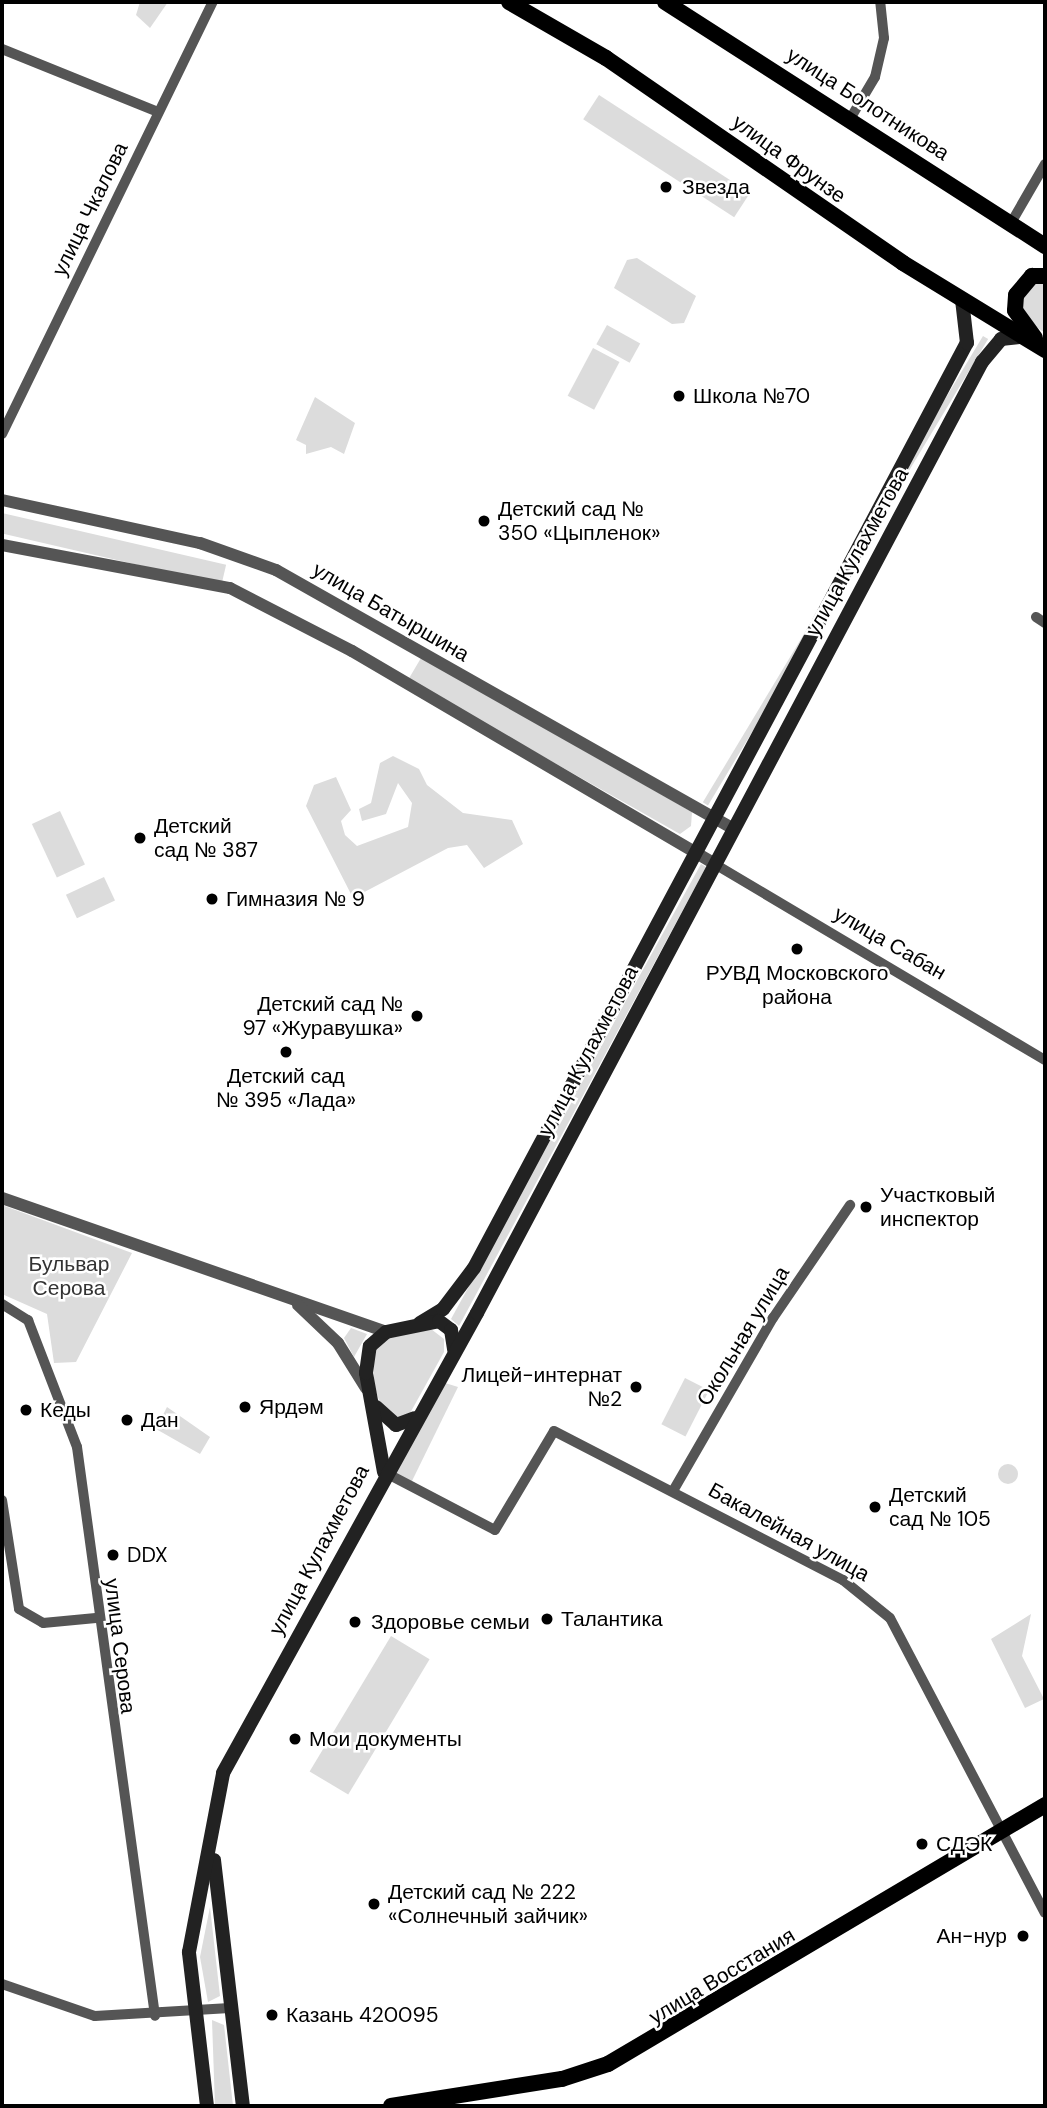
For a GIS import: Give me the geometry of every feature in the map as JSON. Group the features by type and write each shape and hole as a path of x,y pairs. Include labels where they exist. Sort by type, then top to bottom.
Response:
{"main road":[{"name":"улица Фрунзе","path":"509,2 546,23 962,300 1045,349"},
{"path":"533,2 546,23"},
{"name":"улица Болотникова","path":"665,2 1045,246"},
{"path":"1045,276 1021,285 1015,310 1045,349"},
{"name":"улица Кулахметова","path":"420,1322 443,1310 474,1268 967,343 962,300"},
{"name":"улица Кулахметова","path":"207,2106 194,2013 190,1943 205,1890 212,1806 223,1773 384,1472 454,1350 987,354 1001,339 1021,337"},
{"path":"384,1472 366,1360 370,1346 386,1332 420,1322 448,1325 454,1350"},
{"path":"371,1397 396,1425 415,1418"},
{"name":"улица Восстания","path":"391,2106 562,2079 608,2064 1045,1805"},
{"name":"улица Кулахметова","path":"212,1806 230,2008 243,2106"}],"street":[{"name":"улица Чкалова","path":"2,434 213,2"},
{"path":"850,119 875,77 884,38 880,2"},
{"path":"2,49 158,112"},
{"path":"1011,223 1045,164"},
{"name":"улица Батыршина","path":"2,500 200,543 275,570 732,828"},
{"path":"2,545 230,588 696,849 713,863"},
{"name":"улица Сабан","path":"713,863 1045,1060"},
{"path":"2,1198 298,1304 386,1332"},
{"name":"Окольная улица","path":"673,1491 774,1318 850,1205"},
{"name":"улица Серова","path":"2,1304 28,1320 77,1447 96,1618 155,2016"},
{"path":"298,1304 338,1343 371,1397"},
{"name":"Бакалейная улица","path":"384,1472 495,1530 554,1431 792,1550 880,1606 1045,1913"},
{"path":"2,1500 19,1609 43,1623 96,1618"},
{"path":"2,1984 95,2016 155,2016 230,2008"}],"green space":[{"path":"140,2 168,2 150,28 136,15"},
{"path":"599,95 750,193 734,217 583,119"},
{"path":"637,258 696,296 684,323 672,324 614,288 627,260"},
{"path":"1045,280 1045,333 1022,317 1021,297 1030,283"},
{"path":"607,325 640,343 630,363 596,344"},
{"path":"983,336 988,339 708,805 703,802"},
{"path":"593,348 619,362 594,410 568,396"},
{"path":"315,397 355,423 344,454 331,447 306,454 306,445 296,440"},
{"path":"2,513 226,565 222,584 2,534"},
{"path":"421,658 692,812 691,826 680,834 408,680"},
{"path":"393,756 419,769 427,785 463,813 512,820 523,844 484,868 467,845 448,848 353,898 306,806 314,785 336,777 351,810 341,821 345,835 357,846 408,827 412,803 398,783 386,814 362,821 359,809 371,803 380,763"},
{"path":"60,811 85,864 57,878 32,824"},
{"path":"701,864 706,867 459,1326 451,1319"},
{"path":"104,877 115,901 77,918 66,895"},
{"name":"Бульвар Серова","path":"2,1205 132,1253 76,1362 54,1363 47,1314 2,1294"},
{"path":"351,1328 367,1334 354,1357 344,1338"},
{"path":"431,1329 444,1339 444,1352 409,1415 400,1420 380,1403 374,1386 374,1348 384,1338"},
{"path":"685,1378 709,1390 685,1437 661,1424"},
{"path":"442,1382 458,1387 411,1483 395,1473"},
{"path":"167,1407 210,1437 200,1454 156,1429"},
{"path":"1008,1464 1015,1467 1018,1474 1015,1481 1008,1484 1001,1481 998,1474 1001,1467"},
{"path":"1031,1614 1022,1656 1044,1699 1025,1708 991,1639"},
{"path":"391,1636 430,1659 348,1795 310,1771"},
{"path":"210,1907 220,1996 208,2002 200,1957"},
{"path":"212,2020 224,2025 233,2106 215,2106"}],"place":[{"name":"Звезда","path":"666,187"},
{"name":"Школа №70","path":"679,396"},
{"name":"Детский сад № 350 «Цыпленок»","path":"484,521"},
{"name":"Детский сад № 387","path":"140,838"},
{"name":"Гимназия № 9","path":"212,899"},
{"name":"РУВД Московского района","path":"797,949"},
{"name":"Детский сад № 97 «Журавушка»","path":"417,1016"},
{"name":"Детский сад № 395 «Лада»","path":"286,1052"},
{"name":"Участковый инспектор","path":"866,1207"},
{"name":"Лицей-интернат №2","path":"636,1387"},
{"name":"Ярдәм","path":"245,1407"},
{"name":"Кеды","path":"26,1410"},
{"name":"Дан","path":"127,1420"},
{"name":"Детский сад № 105","path":"875,1507"},
{"name":"DDX","path":"113,1555"},
{"name":"Талантика","path":"547,1619"},
{"name":"Здоровье семьи","path":"355,1622"},
{"name":"Мои документы","path":"295,1739"},
{"name":"СДЭК","path":"922,1844"},
{"name":"Детский сад № 222 «Солнечный зайчик»","path":"374,1904"},
{"name":"Ан-нур","path":"1023,1936"},
{"name":"Казань 420095","path":"272,2015"}]}
